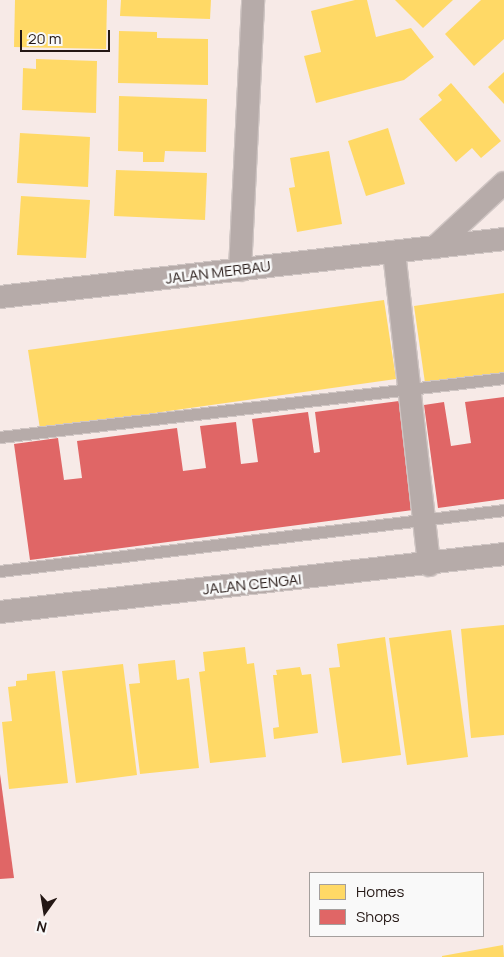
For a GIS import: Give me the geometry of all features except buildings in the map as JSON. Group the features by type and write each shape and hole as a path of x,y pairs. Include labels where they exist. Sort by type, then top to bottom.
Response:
{"street":[{"path":"240,270 253,0"},
{"path":"435,247 504,183"},
{"name":"JALAN MERBAU","path":"0,298 504,240"},
{"path":"394,252 429,565"},
{"name":"JALAN CENGAI","path":"0,612 429,565 504,554"}],"lane":[{"path":"0,437 504,378"},
{"path":"0,571 504,510"}]}
